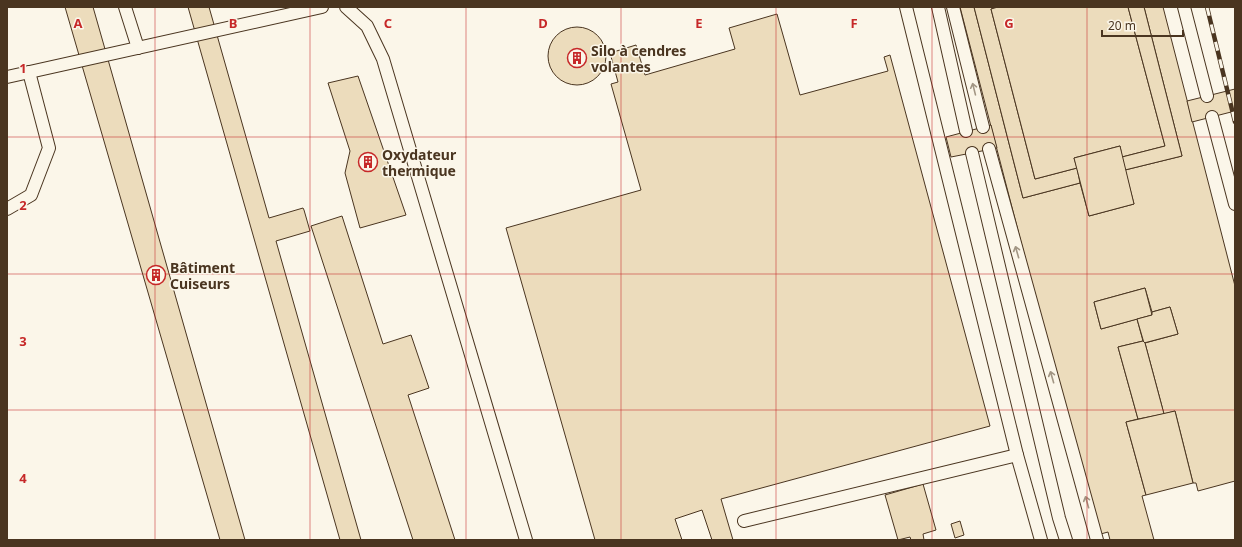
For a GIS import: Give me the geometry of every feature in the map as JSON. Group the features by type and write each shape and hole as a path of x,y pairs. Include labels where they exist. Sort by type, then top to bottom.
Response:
{"lane":[{"path":"125,7 138,48"},
{"path":"7,77 322,7"},
{"path":"346,7 367,26 383,59 526,540"},
{"path":"906,7 1017,455 1041,540"},
{"path":"938,7 966,131"},
{"path":"953,7 983,127"},
{"path":"1184,7 1207,96"},
{"path":"7,209 31,195 49,148 29,72"},
{"path":"1212,117 1235,204"},
{"path":"989,149 1097,540"},
{"path":"972,153 1057,510 1066,540"},
{"path":"744,521 1017,455"}],"building":[{"name":"Bâtiment Cuiseurs","path":"65,7 93,7 245,540 220,540"},
{"name":"Bâtiment Cuiseurs","path":"188,7 209,7 269,218 303,208 304,210 310,231 276,241 361,540 340,540"},
{"path":"960,7 974,7 1023,198 1080,183 1089,216 1134,204 1125,170 1182,156 1144,7 1163,7 1235,286 1235,481 1198,491 1196,483 1193,483 1175,411 1164,414 1145,343 1178,334 1170,307 1152,312 1145,288 1094,302 1101,329 1137,319 1143,341 1118,347 1138,419 1126,422 1146,495 1142,496 1154,540 1110,540 1108,532 1097,535"},
{"path":"974,7 998,7 991,9 1035,179 1077,168 1080,183 1023,198"},
{"path":"998,7 1128,7 1165,146 1122,157 1120,146 1074,158 1077,168 1035,179 991,9"},
{"path":"1128,7 1144,7 1182,156 1125,170 1122,157 1165,146"},
{"path":"777,14 800,95 888,71 884,57 890,55 990,426 721,499 733,540 712,540 702,510 675,519 682,540 595,540 506,228 641,190 611,84 618,82 610,53 636,45 645,75 735,49 729,28"},
{"name":"Silo à cendres volantes","path":"571,27 583,27 593,31 602,40 606,50 606,62 598,77 583,85 571,85 561,81 552,72 548,62 548,50 552,40 561,31"},
{"name":"Oxydateur thermique","path":"358,76 406,215 360,228 345,173 350,151 328,83"},
{"path":"1235,89 1235,111 1192,122 1187,101"},
{"path":"991,125 997,148 951,157 946,137"},
{"path":"1120,146 1134,204 1089,216 1074,158"},
{"path":"342,216 383,344 411,335 429,388 408,395 455,540 413,540 311,226"},
{"path":"1145,288 1152,315 1101,329 1094,302"},
{"path":"1170,307 1178,334 1144,343 1137,319 1152,315 1152,312"},
{"path":"1143,341 1145,343 1164,414 1138,419 1118,347"},
{"path":"1175,411 1193,483 1146,495 1126,422"},
{"path":"923,484 936,530 923,534 924,540 911,540 910,537 898,540 885,495"},
{"path":"960,521 964,535 955,538 951,524"}],"railway":[{"path":"1207,7 1235,122"}],"place":[{"name":"Silo à cendres volantes","path":"577,58"},
{"name":"Oxydateur thermique","path":"368,162"},
{"name":"Bâtiment Cuiseurs","path":"156,275"}]}
